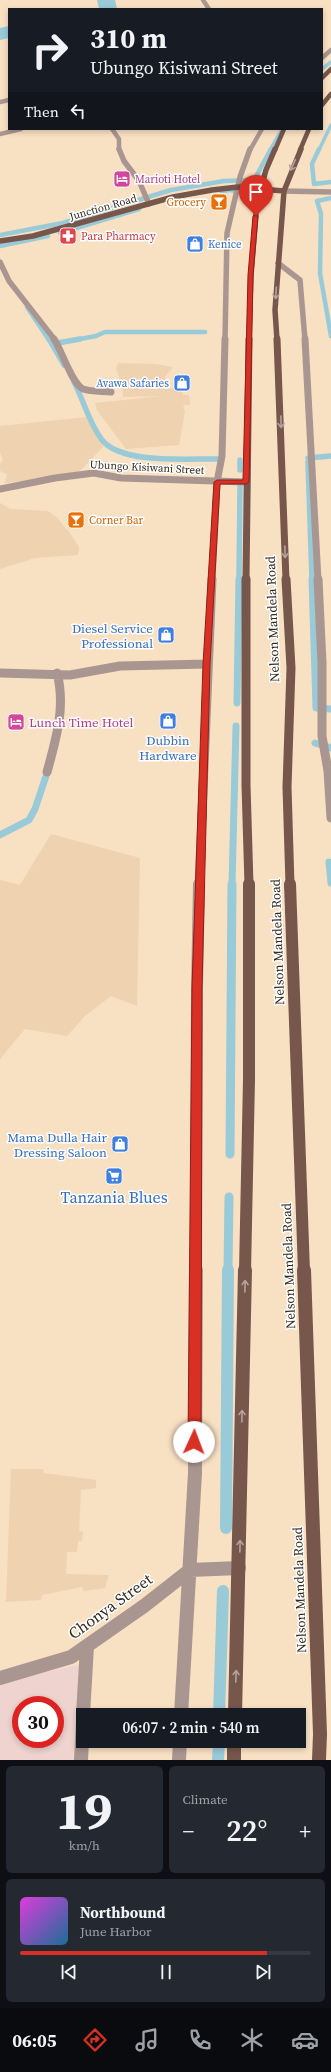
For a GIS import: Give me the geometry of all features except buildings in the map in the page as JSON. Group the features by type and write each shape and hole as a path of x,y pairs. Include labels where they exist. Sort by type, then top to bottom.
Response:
{"main road":[{"path":"323,77 331,69"},
{"path":"323,104 331,94"},
{"name":"Nelson Mandela Road","path":"235,1708 249,1079 250,913 246,786 246,482 251,275 257,202 266,170 284,130"},
{"name":"Nelson Mandela Road","path":"309,130 284,191 278,263 276,329 280,366 286,586 291,668 288,795 326,1733 319,1760"},
{"name":"Junction Road","path":"0,241 33,236 74,226 149,204 205,191 238,187 284,191"},
{"path":"234,1748 234,1760"}],"street":[{"path":"323,57 331,50"},
{"path":"0,134 17,130"},
{"path":"113,130 119,139 117,147 121,156 139,181 149,204"},
{"path":"181,1708 190,1570 196,1394 197,987 206,664 217,482 222,456 227,233 238,187 252,145 261,130"},
{"path":"284,191 331,192"},
{"path":"0,262 10,282 35,312 56,343 64,356 68,370 78,387 90,391 111,392"},
{"path":"278,263 300,280 302,288 322,663 322,736 329,771 331,818"},
{"name":"Ubungo Kisiwani Street","path":"0,489 55,478 94,474 122,478 246,482"},
{"path":"0,673 57,673 70,675 120,666 206,664"},
{"path":"47,772 63,705 62,692 57,673"},
{"path":"190,1570 239,1568"},
{"name":"Chonya Street","path":"0,1678 71,1657 144,1606 190,1570"},
{"path":"83,1708 87,1646"},
{"path":"81,1760 82,1748"},
{"path":"179,1760 180,1748"}],"shaded area":[{"path":"118,363 155,364 173,367 165,377 166,389 182,388 183,395 189,395 190,405 183,405 185,411 179,445 126,449 97,410 95,403 162,396 123,397 122,385 116,368"},
{"path":"87,417 103,447 76,475 5,483 7,474 0,471 0,464 3,460 0,452 0,426"},
{"path":"0,503 10,509 48,511 56,517 70,533 79,547 78,555 35,558 0,569"},
{"path":"51,834 140,858 137,1006 111,996 85,1016 67,1036 25,1029 0,1059 0,880 20,885"},
{"path":"11,1469 43,1469 44,1473 96,1480 96,1488 81,1490 79,1531 83,1532 82,1541 78,1541 77,1552 67,1552 66,1574 109,1575 105,1588 84,1591 82,1587 42,1595 41,1600 6,1602"},
{"path":"79,1665 78,1708 76,1708 77,1760 0,1760 0,1681"}],"waterway":[{"path":"106,0 108,8"},
{"path":"0,34 8,32"},
{"path":"323,68 331,62"},
{"path":"319,150 331,125"},
{"path":"270,150 281,130"},
{"path":"0,235 63,223 171,190 224,181 254,180 271,149"},
{"path":"319,149 312,164 314,184 331,182"},
{"path":"221,191 231,190 254,196"},
{"path":"331,198 317,201 321,214 320,273 331,336"},
{"path":"60,233 139,209"},
{"path":"0,246 48,236"},
{"path":"27,307 49,340"},
{"path":"75,340 96,336 105,332 205,332"},
{"path":"49,339 64,365"},
{"path":"52,344 80,339"},
{"path":"74,382 97,433 102,440 112,448 140,457 220,459"},
{"path":"308,458 331,456"},
{"path":"240,460 240,470"},
{"path":"308,462 312,580"},
{"path":"239,580 240,486"},
{"path":"237,703 239,579"},
{"path":"312,579 316,708 331,709"},
{"path":"232,885 236,726"},
{"path":"315,743 331,748"},
{"path":"0,835 29,820 35,809 49,767"},
{"path":"329,862 331,883"},
{"path":"230,1154 232,884"},
{"path":"228,1271 229,1197"},
{"path":"226,1528 228,1270"},
{"path":"219,1708 223,1591"},
{"path":"218,1760 219,1748"}],"place":[{"name":"Marioti Hotel","path":"122,179"},
{"name":"Grocery","path":"219,202"},
{"name":"Para Pharmacy","path":"68,236"},
{"name":"Kenice","path":"195,244"},
{"name":"Avawa Safaries","path":"182,383"},
{"name":"Corner Bar","path":"76,520"},
{"name":"Diesel Service Professional","path":"166,635"},
{"name":"Dubbin Hardware","path":"168,721"},
{"name":"Lunch Time Hotel","path":"16,722"},
{"name":"Mama Dulla Hair Dressing Saloon","path":"120,1144"},
{"name":"Tanzania Blues","path":"114,1176"}],"route":[{"path":"194,1442 196,1394 197,987 206,664 217,482 246,482 248,460 251,275 256,216"}]}
